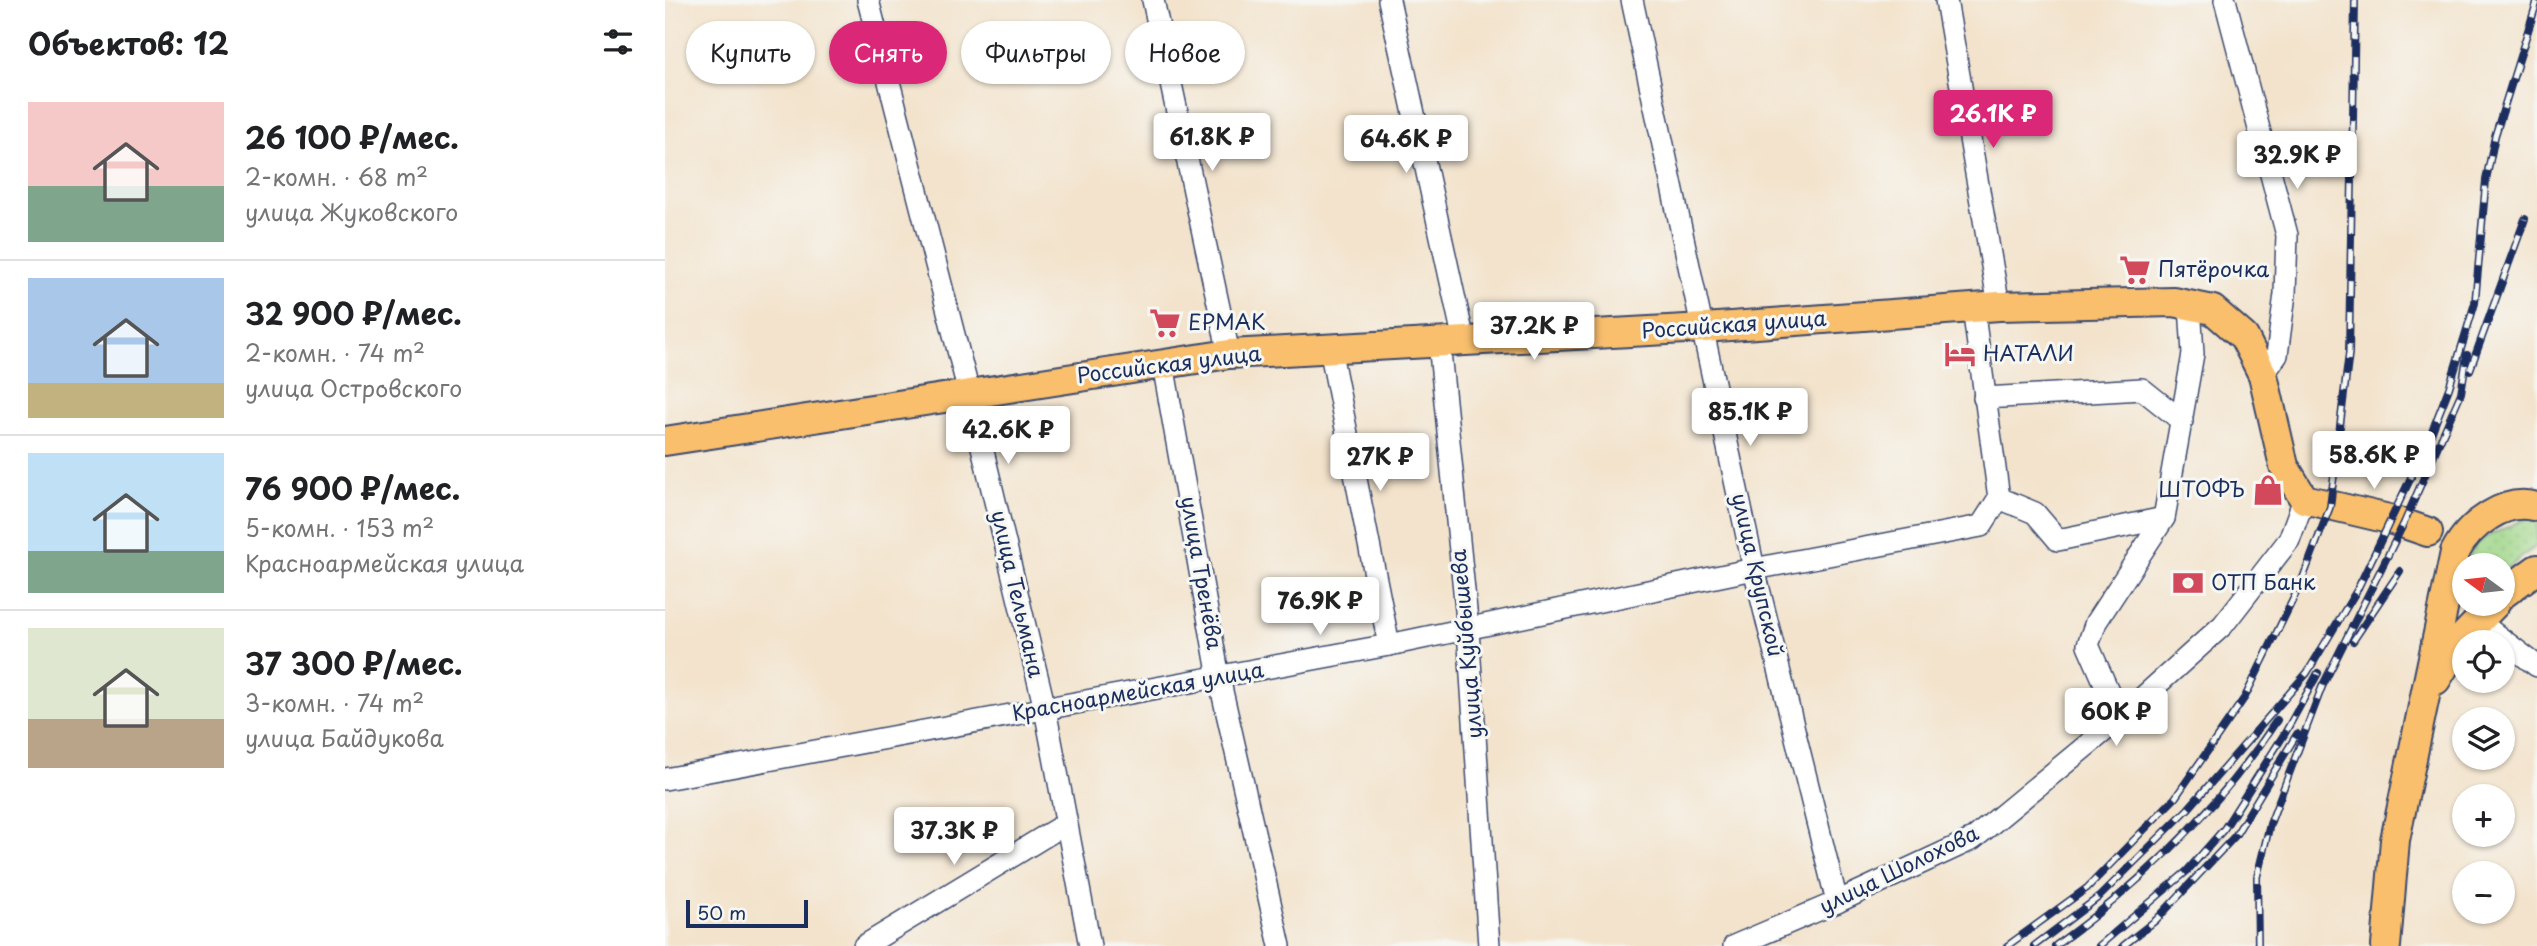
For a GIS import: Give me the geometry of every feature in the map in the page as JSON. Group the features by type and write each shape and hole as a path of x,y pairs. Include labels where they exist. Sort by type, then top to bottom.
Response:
{"main road":[{"name":"Российская улица","path":"665,442 1229,354 1704,328 1986,307 2174,302 2213,310 2244,337 2263,375 2284,466 2304,499"},
{"path":"2304,499 2404,523 2428,532 2484,519 2531,502"},
{"path":"2460,553 2461,540 2484,519"},
{"path":"2428,532 2452,567"},
{"path":"2515,587 2537,569"},
{"path":"2386,946 2392,860 2423,708 2452,599"},
{"path":"2423,708 2443,664 2485,616"}],"street":[{"name":"улица Тельмана","path":"868,0 969,393 1045,709 1090,946"},
{"path":"1153,0 1229,354"},
{"name":"улица Куйбышева","path":"1389,0 1451,342 1489,946"},
{"name":"улица Крупской","path":"1632,0 1754,569 1837,902"},
{"path":"1946,0 1986,307 1984,398 2000,498 2035,513 2058,540 2164,518"},
{"path":"2225,0 2287,235 2285,294 2277,355 2263,375"},
{"path":"2120,718 2088,645 2096,622 2164,518 2193,354 2190,305"},
{"path":"1330,348 1389,645"},
{"name":"улица Тренёва","path":"1164,363 1219,678 1280,946"},
{"path":"1984,398 2142,389 2182,421"},
{"name":"Красноармейская улица","path":"665,779 1219,678 1468,630 1754,569 1981,526 2000,498"},
{"name":"улица Шолохова","path":"1734,946 1973,839 2120,718 2223,625 2289,540 2304,499"},
{"path":"2506,616 2537,666"},
{"path":"864,946 1065,824"}],"green space":[{"path":"2529,517 2537,518 2537,545 2515,562 2515,553 2470,553 2479,540"}],"railway":[{"path":"2007,946 2087,888 2175,798 2245,697 2301,583 2330,507 2349,353 2355,0"},
{"path":"2034,946 2099,897 2188,809 2307,673 2357,590 2427,444 2449,388 2475,303 2486,180 2495,136 2537,2"},
{"path":"2470,370 2525,219"},
{"path":"2258,946 2257,877 2270,824 2322,687 2404,523 2461,393 2467,355"},
{"path":"2353,641 2400,571"},
{"path":"2099,946 2187,871 2224,829 2285,733 2318,673"},
{"path":"2055,946 2118,897 2177,843 2230,784 2277,720"},
{"path":"2123,946 2156,920 2235,836 2297,734"}],"place":[{"name":"Пятёрочка","path":"2135,270"},
{"name":"ЕРМАК","path":"1165,323"},
{"name":"НАТАЛИ","path":"1960,354"},
{"name":"ШТОФЪ","path":"2268,490"},
{"name":"ОТП Банк","path":"2188,583"}]}
